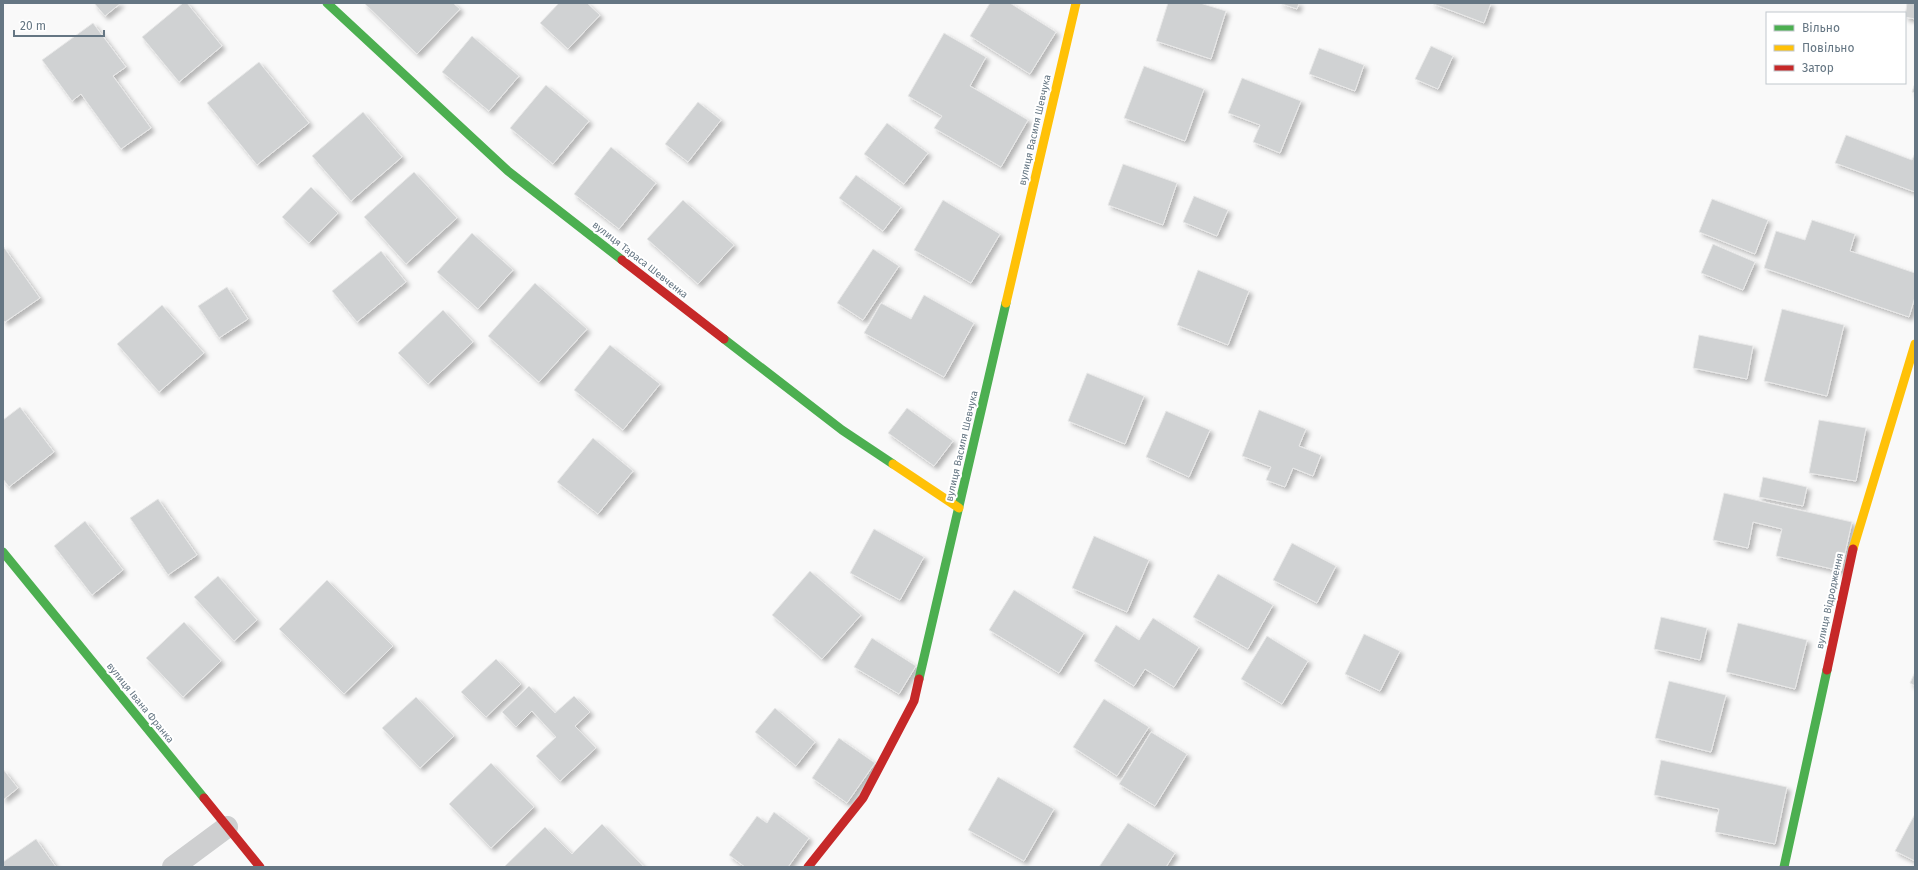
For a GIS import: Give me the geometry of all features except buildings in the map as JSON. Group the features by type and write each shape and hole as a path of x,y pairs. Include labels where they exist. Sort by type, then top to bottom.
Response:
{"street":[{"name":"вулиця Тараса Шевченка","path":"327,3 508,171 842,430 959,508"},
{"name":"вулиця Василя Шевчука","path":"808,867 863,798 914,701 1076,3"},
{"name":"вулиця Відродження","path":"1784,867 1852,554 1915,344"},
{"name":"вулиця Івана Франка","path":"3,552 260,867"},
{"path":"173,867 227,827"}],"traffic: fast":[{"path":"327,3 508,171 622,260"},
{"path":"919,679 1006,303"},
{"path":"724,339 842,430 893,464"},
{"path":"3,552 204,798"},
{"path":"1784,867 1827,670"}],"traffic: slow":[{"path":"1006,303 1076,3"},
{"path":"1853,549 1915,344"},
{"path":"893,464 959,508"}],"traffic: jam":[{"path":"622,260 724,339"},
{"path":"1827,670 1853,549"},
{"path":"808,867 863,798 914,701 919,679"},
{"path":"204,798 260,867"}]}
